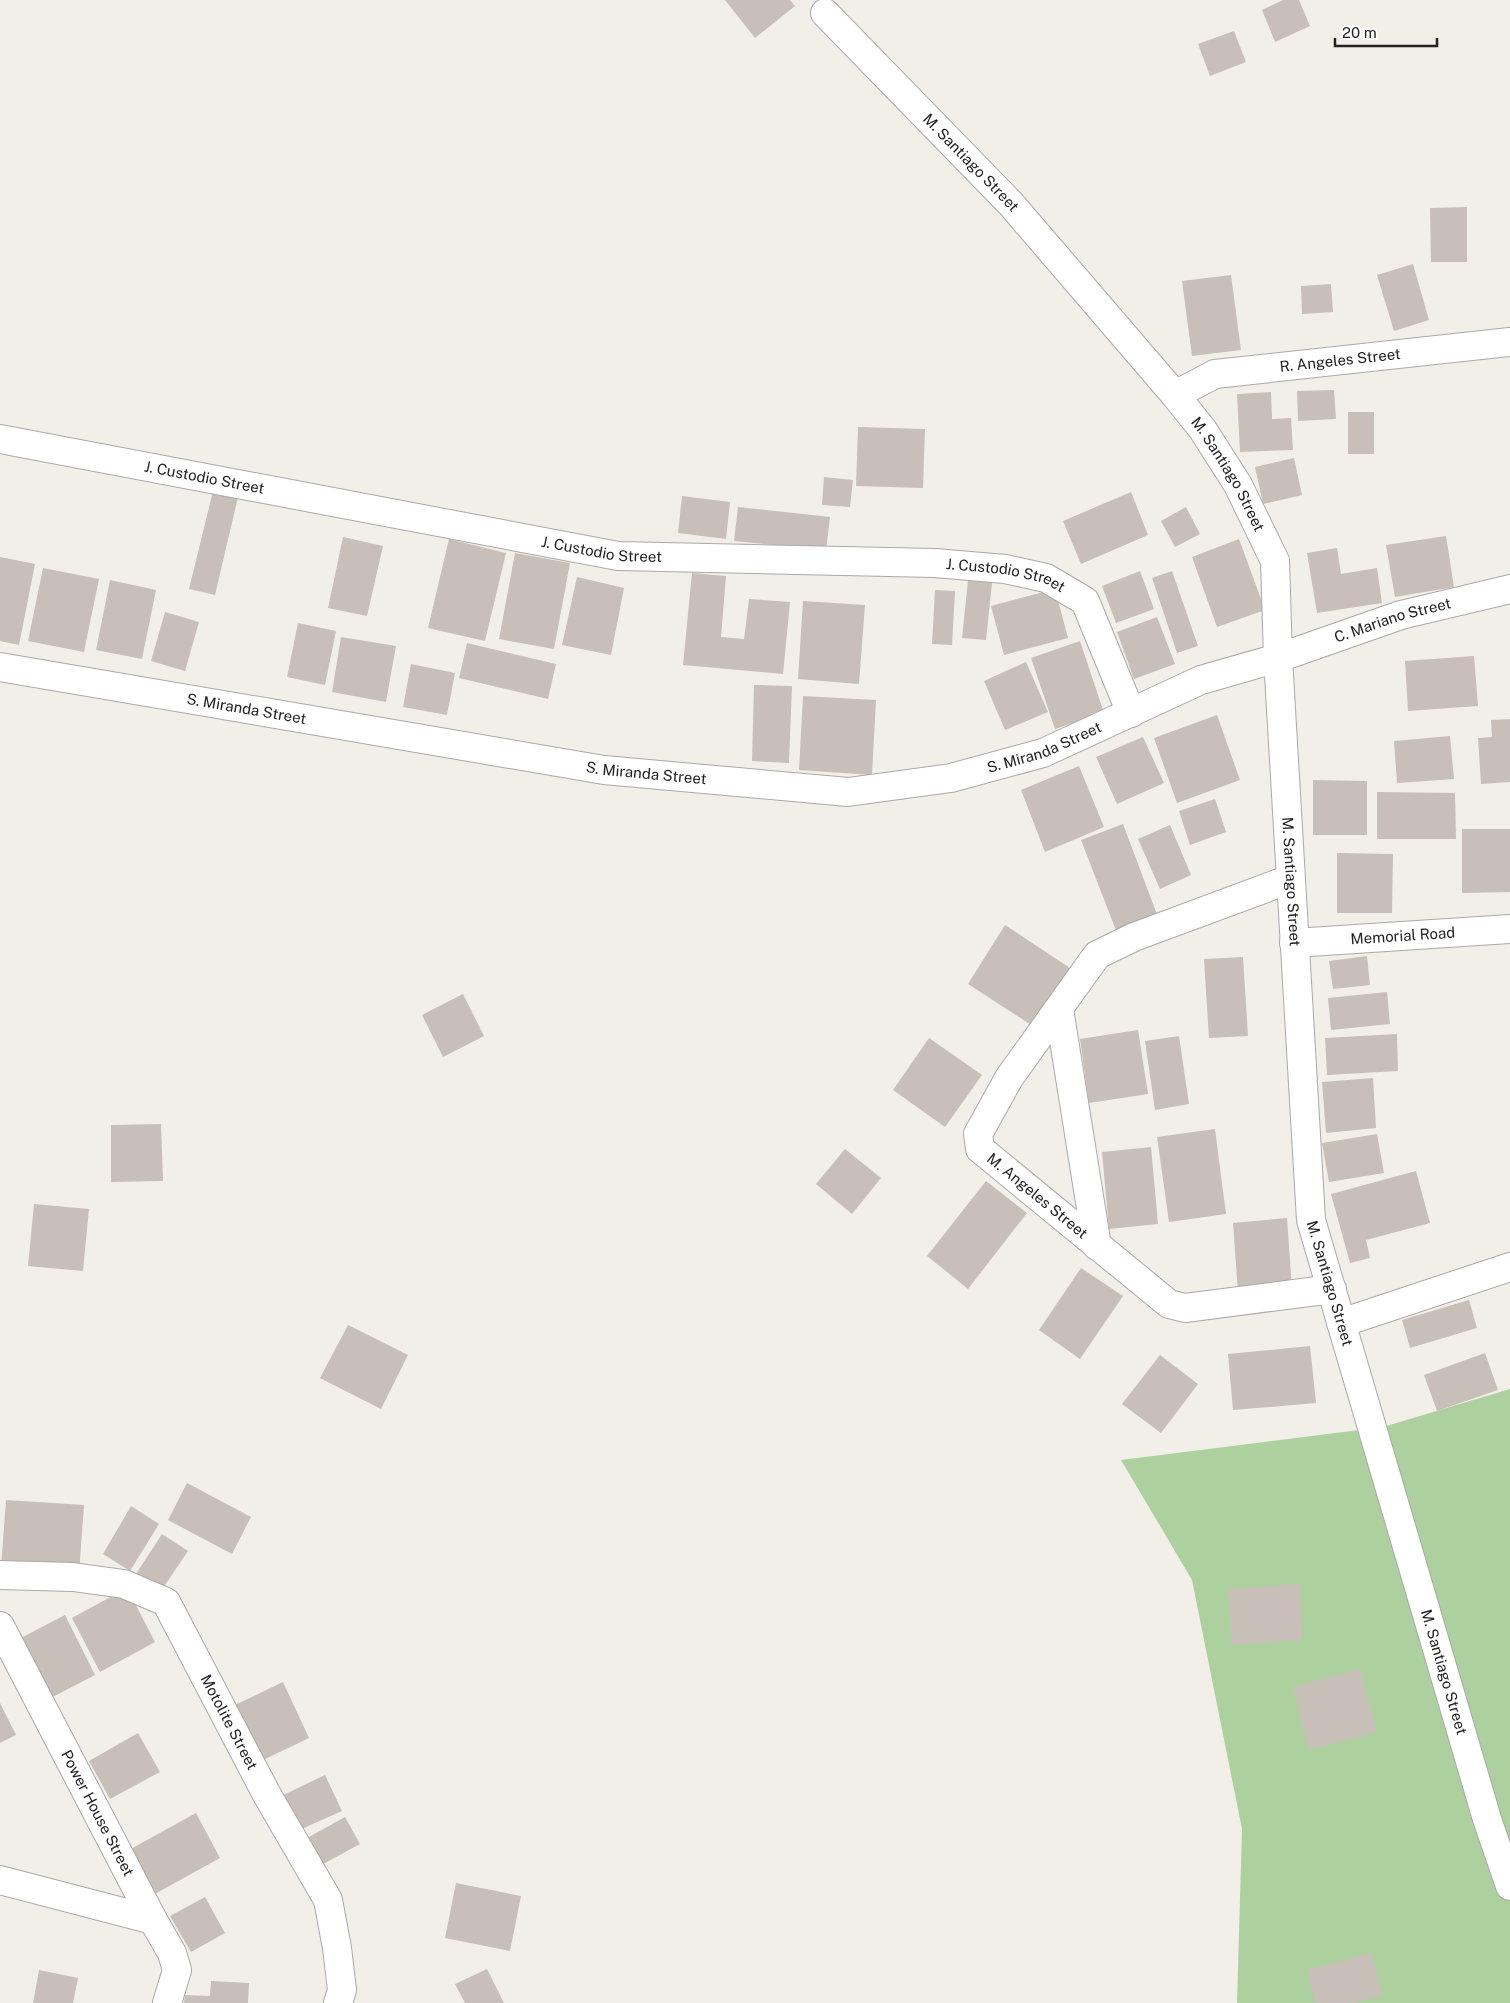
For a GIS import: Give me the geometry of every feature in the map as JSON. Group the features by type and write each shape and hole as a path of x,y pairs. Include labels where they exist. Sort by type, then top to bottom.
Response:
{"street":[{"name":"M. Santiago Street","path":"826,13 1011,204 1175,395 1203,430 1238,485 1275,561 1278,658 1290,880 1311,1220 1484,1810 1510,1886"},
{"name":"R. Angeles Street","path":"1175,395 1215,374 1510,342"},
{"name":"J. Custodio Street","path":"0,439 618,556 935,563 1005,569 1046,578 1085,601 1131,712"},
{"name":"C. Mariano Street","path":"1278,658 1401,614 1510,589"},
{"name":"S. Miranda Street","path":"0,667 604,770 848,792 951,778 1043,753 1201,680 1278,658"},
{"name":"M. Angeles Street","path":"1290,880 1134,937 1097,955 1009,1078 978,1134 980,1150 1169,1304 1186,1308 1332,1290"},
{"name":"Memorial Road","path":"1294,943 1510,929"},
{"path":"1058,1009 1098,1246"},
{"path":"1341,1323 1510,1267"},
{"name":"Motolite Street","path":"0,1575 73,1577 124,1584 166,1602 266,1793 328,1900 337,1948 342,1990 338,2003"},
{"name":"Power House Street","path":"0,1626 172,1953 177,1970 167,2003"},
{"path":"0,1880 153,1920"}],"green space":[{"path":"1510,1389 1510,2003 1237,2003 1242,1829 1192,1580 1121,1460 1383,1427"}],"building":[{"path":"725,0 790,0 795,6 755,38"},
{"path":"1283,0 1299,0 1310,26 1275,42 1262,10"},
{"path":"1234,31 1246,62 1210,76 1198,44"},
{"path":"1467,207 1467,262 1431,262 1430,208"},
{"path":"1413,264 1429,320 1394,331 1377,275"},
{"path":"1231,275 1241,350 1192,356 1182,281"},
{"path":"1331,284 1333,312 1302,314 1301,286"},
{"path":"1334,390 1336,419 1298,421 1297,391"},
{"path":"1271,392 1272,419 1291,418 1293,450 1240,452 1237,394"},
{"path":"1348,412 1374,412 1374,454 1348,454"},
{"path":"858,427 925,429 923,488 856,486"},
{"path":"1294,458 1302,495 1263,504 1255,467"},
{"path":"824,477 853,480 850,507 822,505"},
{"path":"213,491 238,497 215,595 189,589"},
{"path":"1131,492 1148,535 1081,564 1063,521"},
{"path":"682,496 730,502 726,539 678,533"},
{"path":"738,507 830,517 826,550 734,541"},
{"path":"1186,507 1200,534 1175,547 1161,521"},
{"path":"1446,536 1454,587 1395,597 1386,545"},
{"path":"343,537 383,546 367,616 328,608"},
{"path":"449,539 506,553 485,641 428,628"},
{"path":"1239,539 1265,610 1217,627 1192,557"},
{"path":"1337,548 1341,574 1377,568 1382,603 1317,613 1307,553"},
{"path":"515,553 570,563 554,649 499,639"},
{"path":"0,557 35,564 19,645 0,641"},
{"path":"43,568 99,579 84,652 28,641"},
{"path":"969,571 993,574 986,640 962,638"},
{"path":"1140,571 1154,609 1116,623 1102,586"},
{"path":"1172,571 1198,646 1177,653 1152,578"},
{"path":"692,573 726,576 721,637 744,639 749,599 790,602 783,674 683,665"},
{"path":"577,577 624,588 611,655 562,645"},
{"path":"110,580 156,590 142,659 96,650"},
{"path":"1055,589 1068,638 1004,655 991,606"},
{"path":"935,590 955,591 952,645 932,644"},
{"path":"803,601 865,605 859,684 798,679"},
{"path":"165,612 199,622 185,671 151,661"},
{"path":"1157,617 1175,664 1134,679 1117,632"},
{"path":"298,623 336,631 325,685 287,677"},
{"path":"341,637 396,646 386,702 332,692"},
{"path":"1080,641 1104,713 1055,729 1031,658"},
{"path":"467,643 556,664 548,699 459,678"},
{"path":"1474,656 1478,706 1408,711 1405,661"},
{"path":"1026,662 1048,712 1005,730 984,681"},
{"path":"411,664 455,673 447,715 403,707"},
{"path":"754,685 792,686 789,763 752,761"},
{"path":"803,696 876,700 872,775 799,770"},
{"path":"1217,715 1240,780 1177,803 1154,738"},
{"path":"1510,719 1510,782 1481,784 1478,738 1492,737 1491,720"},
{"path":"1450,736 1454,779 1397,783 1394,741"},
{"path":"1143,737 1164,783 1117,804 1096,757"},
{"path":"1079,766 1104,827 1045,852 1021,790"},
{"path":"1313,780 1367,781 1367,835 1313,835"},
{"path":"1377,792 1455,793 1456,839 1377,839"},
{"path":"1215,799 1226,832 1190,845 1179,811"},
{"path":"1123,824 1158,917 1117,933 1081,840"},
{"path":"1170,825 1191,875 1160,889 1138,839"},
{"path":"1462,829 1510,829 1510,892 1462,893"},
{"path":"1337,853 1393,854 1392,913 1337,913"},
{"path":"1005,925 1076,972 1039,1030 968,984"},
{"path":"1367,956 1370,985 1333,989 1329,961"},
{"path":"1243,957 1248,1036 1209,1038 1204,959"},
{"path":"1387,992 1390,1024 1331,1030 1328,998"},
{"path":"463,994 484,1036 443,1057 422,1015"},
{"path":"1138,1030 1148,1094 1089,1103 1080,1039"},
{"path":"1397,1034 1398,1071 1327,1075 1325,1038"},
{"path":"1179,1036 1189,1104 1155,1110 1145,1041"},
{"path":"929,1038 982,1075 945,1127 893,1090"},
{"path":"1373,1078 1376,1128 1326,1133 1322,1082"},
{"path":"161,1124 163,1181 111,1182 111,1125"},
{"path":"1215,1129 1226,1214 1169,1222 1157,1137"},
{"path":"1377,1134 1384,1173 1329,1182 1322,1143"},
{"path":"1151,1147 1158,1224 1109,1229 1102,1152"},
{"path":"845,1149 881,1178 852,1214 816,1184"},
{"path":"1416,1171 1430,1223 1366,1240 1370,1258 1350,1263 1331,1194"},
{"path":"986,1181 1027,1213 968,1289 927,1256"},
{"path":"34,1204 89,1209 83,1271 28,1266"},
{"path":"1287,1218 1292,1288 1238,1292 1233,1223"},
{"path":"1081,1268 1123,1296 1080,1359 1039,1330"},
{"path":"1469,1300 1477,1328 1410,1348 1402,1320"},
{"path":"348,1325 408,1355 381,1409 320,1378"},
{"path":"1310,1346 1316,1403 1233,1410 1228,1354"},
{"path":"1485,1353 1498,1390 1437,1411 1424,1375"},
{"path":"1160,1355 1198,1384 1161,1433 1122,1404"},
{"path":"187,1483 251,1517 232,1554 168,1520"},
{"path":"6,1500 84,1505 79,1574 1,1568"},
{"path":"131,1506 159,1524 130,1571 103,1554"},
{"path":"162,1534 188,1551 161,1591 136,1574"},
{"path":"1300,1584 1303,1640 1232,1645 1228,1589"},
{"path":"127,1588 155,1642 100,1672 72,1618"},
{"path":"65,1615 95,1675 45,1701 15,1641"},
{"path":"1360,1669 1377,1732 1309,1750 1293,1687"},
{"path":"283,1682 309,1738 261,1761 235,1705"},
{"path":"0,1703 16,1735 0,1743"},
{"path":"138,1733 160,1772 110,1799 89,1761"},
{"path":"325,1775 342,1811 295,1832 279,1797"},
{"path":"196,1813 220,1858 153,1895 129,1850"},
{"path":"345,1817 360,1844 314,1869 300,1842"},
{"path":"456,1883 521,1896 510,1951 445,1938"},
{"path":"205,1897 225,1933 191,1952 170,1916"},
{"path":"1371,1953 1383,1995 1355,2003 1315,2003 1307,1970"},
{"path":"487,1969 504,2003 465,2003 455,1984"},
{"path":"39,1970 78,1978 73,2003 33,2003"},
{"path":"211,1981 249,1983 248,2003 184,2003 185,1995 210,1996"}]}
